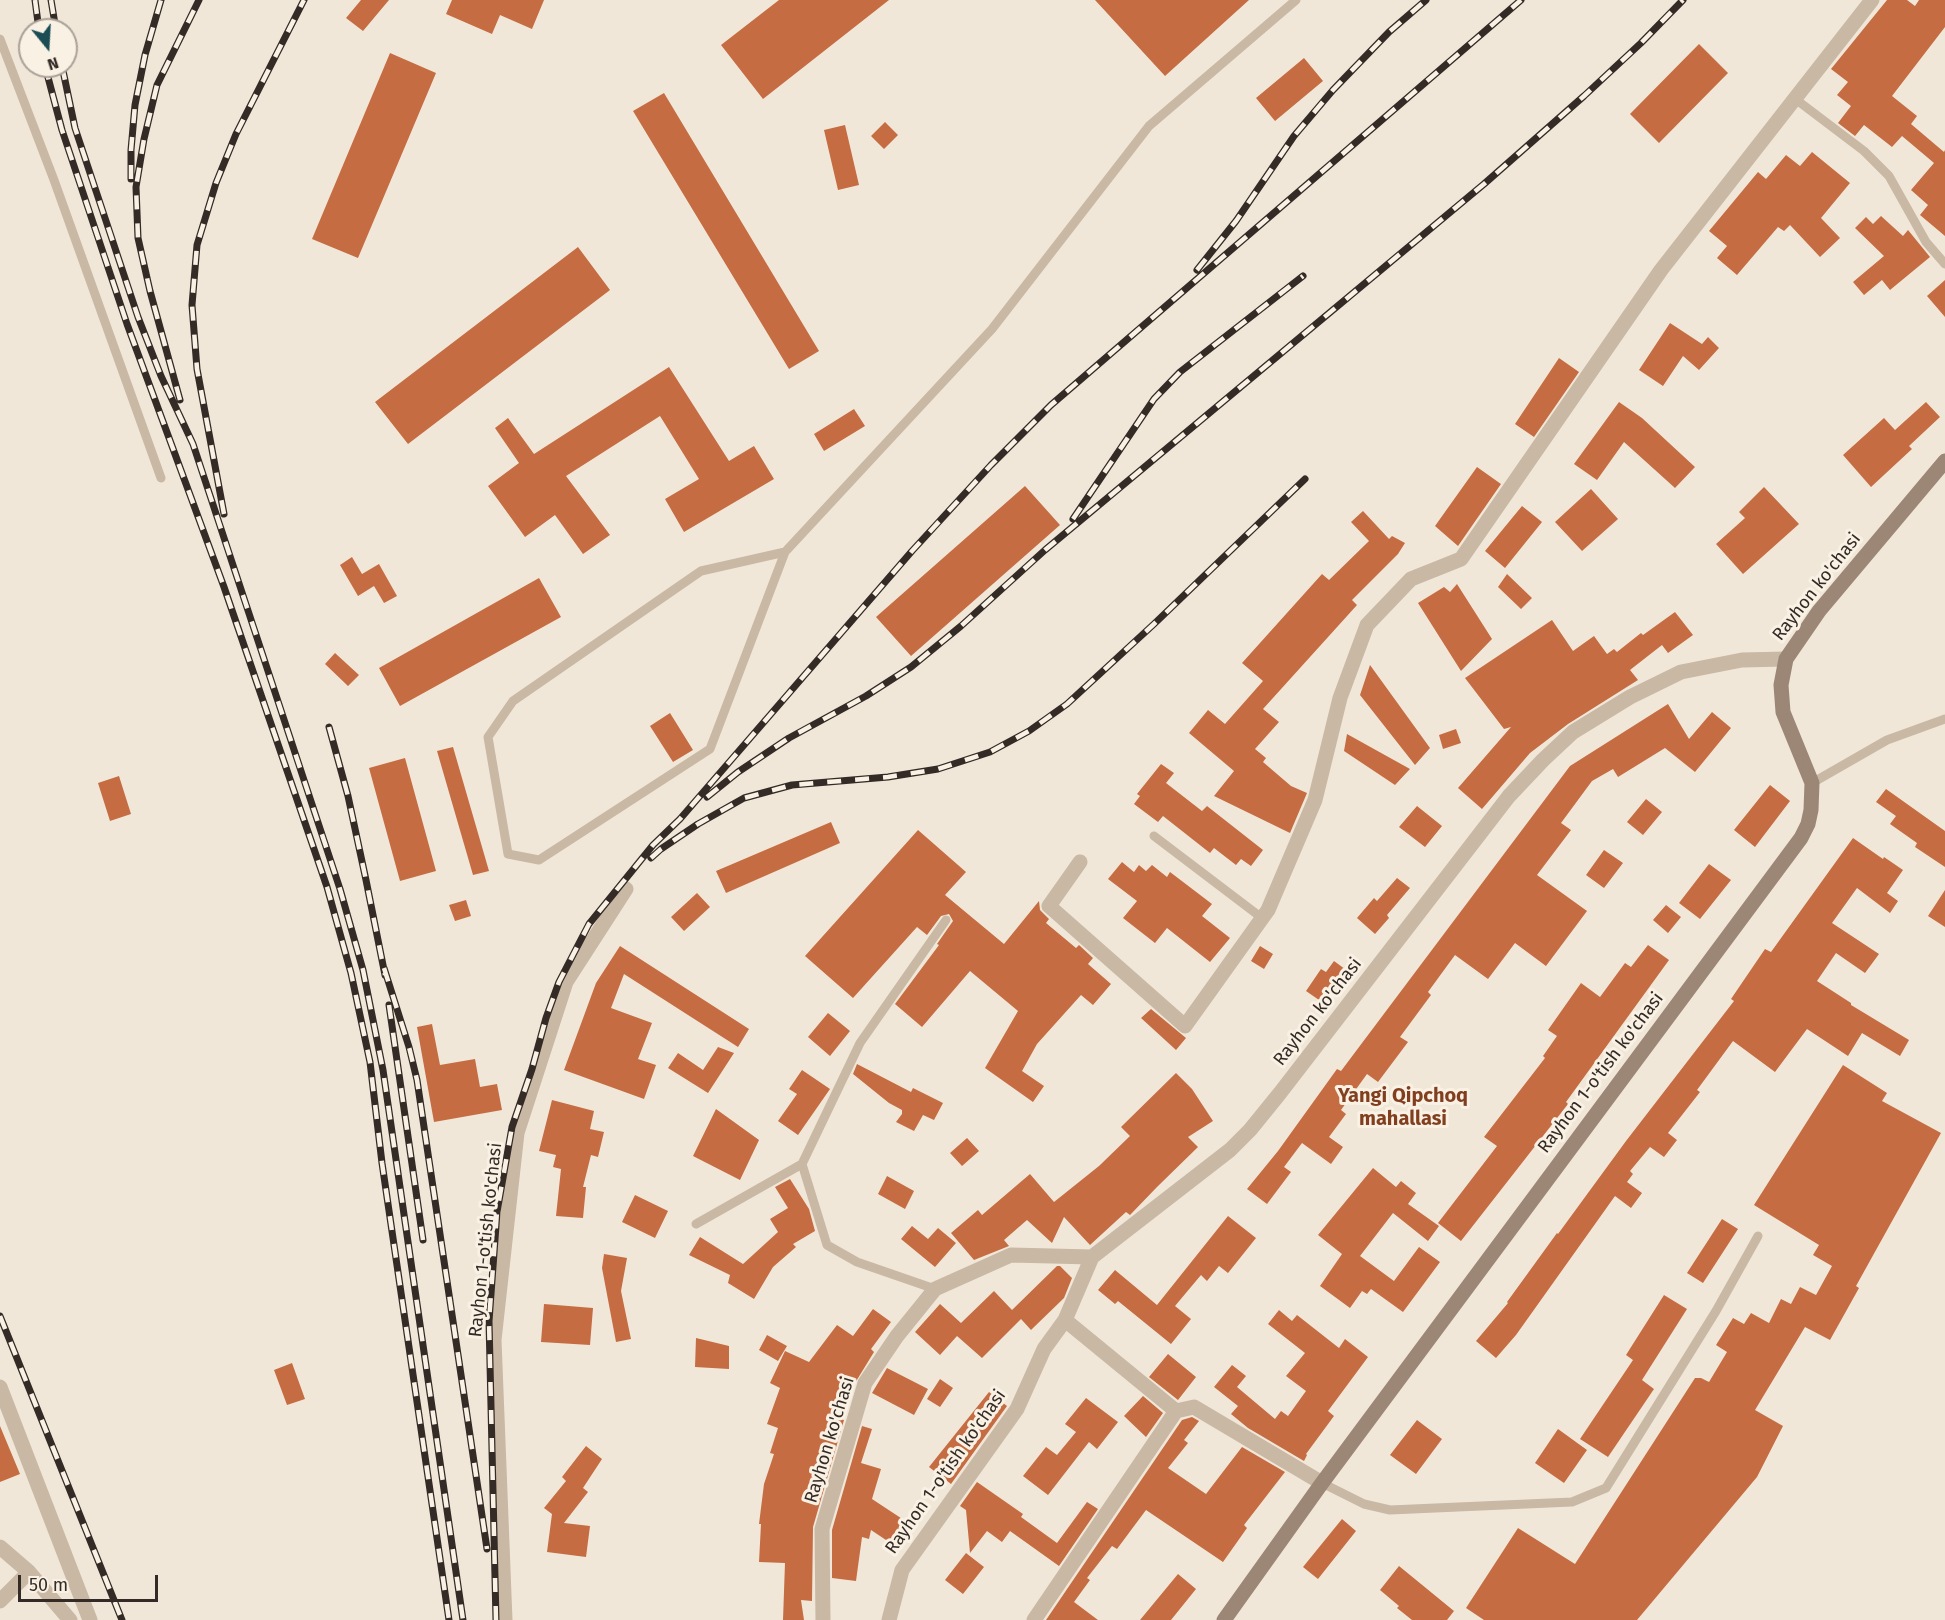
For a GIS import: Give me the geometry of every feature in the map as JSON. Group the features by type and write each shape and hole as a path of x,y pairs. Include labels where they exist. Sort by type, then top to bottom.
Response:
{"street":[{"path":"1080,862 1048,906 1185,1026 1268,909 1315,800 1340,698 1367,625 1411,579 1461,559 1661,270 1872,0"},
{"name":"Rayhon ko'chasi","path":"823,1620 822,1529 865,1383 897,1336 935,1289 1011,1255 1092,1257 1198,1176 1250,1130 1509,796 1543,760 1573,732 1630,697 1681,672 1742,660 1786,659 1819,611 1945,461"},
{"name":"Rayhon 1-o'tish ko'chasi","path":"1224,1620 1322,1483 1793,850 1808,824 1813,796 1812,783 1783,712 1781,685 1786,659"},
{"name":"Rayhon 1-o'tish ko'chasi","path":"505,1620 494,1340 517,1134 566,982 626,889"},
{"name":"Rayhon 1-o'tish ko'chasi","path":"889,1620 902,1570 1017,1409 1044,1349 1065,1320 1092,1257"},
{"path":"1065,1320 1176,1411"},
{"path":"0,1387 90,1620"},
{"path":"1034,1620 1176,1411 1194,1407 1322,1483"},
{"path":"0,1547 28,1572 70,1620"},
{"path":"0,1601 28,1572"}],"lane":[{"path":"785,552 701,571 513,701 488,737 508,854 539,860 710,750 785,552 992,329 1149,126 1296,0"},
{"path":"0,39 58,191 161,478"},
{"path":"1794,98 1864,150 1889,176 1926,242 1945,264"},
{"path":"1812,783 1887,740 1945,719"},
{"path":"1154,836 1262,918"},
{"path":"696,1224 802,1164 860,1043 946,920"},
{"path":"802,1164 827,1245 857,1263 935,1289"},
{"path":"1322,1483 1364,1504 1389,1510 1572,1502 1606,1488 1716,1311 1758,1236"}],"building":[{"path":"361,0 389,0 363,31 346,18"},
{"path":"452,0 544,0 532,29 500,15 492,34 446,14"},
{"path":"779,0 889,0 763,99 721,45"},
{"path":"1095,0 1249,0 1165,76"},
{"path":"1887,0 1907,0 1915,6 1919,0 1945,0 1945,27 1892,96 1917,116 1911,124 1944,152 1945,150 1945,236 1920,215 1928,205 1911,190 1934,163 1902,136 1892,147 1864,125 1855,136 1838,123 1851,106 1837,95 1848,82 1831,69"},
{"path":"1699,44 1728,73 1659,143 1630,114"},
{"path":"390,53 436,73 358,258 312,239"},
{"path":"1304,58 1323,81 1275,121 1256,98"},
{"path":"664,93 819,351 789,369 633,111"},
{"path":"885,122 898,135 884,149 871,136"},
{"path":"845,125 859,185 838,190 824,130"},
{"path":"1812,152 1850,183 1821,218 1840,238 1820,257 1790,225 1784,231 1778,227 1737,275 1717,258 1727,246 1709,231 1758,172 1766,179 1786,155 1800,166"},
{"path":"1881,216 1903,236 1908,230 1930,257 1890,290 1882,280 1864,295 1853,282 1884,256 1855,228 1866,217 1873,224"},
{"path":"578,247 610,290 408,444 375,402"},
{"path":"1945,280 1945,317 1927,296"},
{"path":"1670,323 1702,344 1708,337 1719,348 1699,370 1683,356 1663,386 1639,370"},
{"path":"1559,358 1579,372 1534,437 1515,424"},
{"path":"669,367 729,461 754,446 774,479 684,532 665,499 699,479 660,416 566,476 610,535 583,554 555,515 525,537 488,486 519,463 495,428 508,418 534,454"},
{"path":"1619,402 1642,418 1695,467 1675,488 1624,442 1597,480 1574,464"},
{"path":"1926,402 1940,417 1909,446 1912,449 1871,487 1843,455 1884,418 1895,430"},
{"path":"854,409 865,426 824,451 814,434"},
{"path":"1477,467 1501,484 1458,546 1435,526"},
{"path":"1025,486 1060,525 911,656 876,617"},
{"path":"1764,487 1799,524 1743,574 1716,544 1745,518 1739,512"},
{"path":"1591,489 1618,519 1582,551 1555,522"},
{"path":"1522,506 1542,522 1505,568 1485,551"},
{"path":"1363,511 1389,539 1392,536 1405,543 1398,554 1352,600 1357,605 1263,709 1279,722 1255,749 1266,758 1263,762 1291,786 1307,793 1290,833 1214,796 1234,771 1189,733 1208,710 1225,724 1263,681 1242,663 1322,574 1329,580 1369,541 1351,522"},
{"path":"352,557 362,574 379,564 397,596 384,603 374,586 358,596 340,565"},
{"path":"1507,574 1532,598 1521,609 1498,587"},
{"path":"539,578 561,617 400,706 379,668"},
{"path":"1457,584 1492,639 1461,671 1418,603 1444,587 1450,592"},
{"path":"1675,612 1693,635 1668,653 1662,645 1630,670 1638,680 1568,724 1530,753 1482,809 1458,788 1511,727 1504,729 1465,678 1552,620 1573,651 1594,636 1607,654 1614,649 1617,652 1641,633 1643,635"},
{"path":"335,653 359,675 348,686 325,664"},
{"path":"1370,665 1430,748 1415,765 1360,695"},
{"path":"1668,704 1689,739 1712,712 1731,728 1695,772 1665,748 1618,777 1613,769 1592,781 1561,823 1571,830 1537,875 1587,911 1546,966 1515,943 1488,979 1455,955 1428,992 1431,995 1400,1037 1408,1042 1378,1082 1367,1074 1341,1110 1346,1114 1329,1137 1343,1147 1331,1164 1302,1143 1284,1167 1291,1172 1267,1204 1247,1189 1278,1151 1337,1069 1341,1071 1570,766"},
{"path":"670,713 693,750 673,762 650,726"},
{"path":"1456,729 1461,743 1443,749 1439,735"},
{"path":"1347,734 1410,769 1395,785 1344,751"},
{"path":"453,747 489,871 473,875 437,751"},
{"path":"405,758 436,871 400,881 369,768"},
{"path":"1161,764 1174,773 1166,783 1202,811 1207,806 1263,850 1251,866 1241,859 1236,865 1214,848 1210,853 1163,816 1158,822 1134,804 1140,796 1137,794"},
{"path":"119,776 131,814 110,821 98,783"},
{"path":"1770,785 1790,801 1755,847 1734,830"},
{"path":"1886,789 1945,831 1945,867 1915,847 1917,843 1890,824 1896,816 1876,802"},
{"path":"1646,799 1662,812 1643,835 1627,822"},
{"path":"1417,806 1442,826 1425,847 1399,827"},
{"path":"831,822 840,843 726,893 716,871"},
{"path":"918,830 966,872 945,895 1004,944 1039,901 1040,910 1049,919 1046,923 1076,948 1079,945 1093,958 1088,964 1111,984 1093,1005 1081,995 1037,1044 1022,1071 1044,1086 1033,1102 985,1068 1018,1011 970,971 922,1027 895,1004 939,945 937,944 953,921 949,914 941,916 927,935 917,927 853,998 805,956"},
{"path":"1853,838 1903,870 1887,893 1898,901 1890,913 1857,888 1832,923 1879,954 1865,973 1836,953 1817,981 1851,1005 1909,1040 1900,1056 1862,1033 1848,1056 1807,1029 1775,1072 1733,1041 1697,1090 1700,1092 1668,1133 1677,1140 1664,1157 1650,1147 1630,1171 1633,1174 1627,1182 1642,1193 1631,1208 1615,1196 1516,1335 1496,1358 1476,1341 1508,1303 1557,1233 1734,1001 1731,999 1765,949 1771,952"},
{"path":"1604,850 1623,863 1604,888 1586,875"},
{"path":"1122,862 1134,872 1139,865 1146,871 1152,865 1167,877 1170,872 1212,904 1202,916 1230,938 1210,962 1167,928 1155,943 1123,918 1137,901 1108,879"},
{"path":"1709,864 1731,880 1700,919 1679,903"},
{"path":"1397,878 1410,888 1387,915 1389,918 1375,934 1357,918 1374,898 1377,901"},
{"path":"1945,890 1945,927 1928,916"},
{"path":"697,893 710,907 684,931 671,917"},
{"path":"466,900 471,916 455,921 449,905"},
{"path":"1666,905 1681,917 1668,933 1653,920"},
{"path":"1648,945 1669,960 1566,1102 1568,1104 1461,1241 1438,1223 1497,1146 1484,1137 1545,1058 1543,1056 1557,1036 1548,1030 1581,983 1600,997 1625,963 1631,967"},
{"path":"620,946 749,1029 738,1047 624,974 611,1008 652,1023 638,1059 656,1065 644,1099 564,1070 596,983"},
{"path":"1260,946 1273,954 1264,969 1251,961"},
{"path":"1334,961 1349,972 1334,993 1328,988 1319,1000 1306,991 1321,969 1326,972"},
{"path":"1151,1009 1186,1038 1176,1050 1141,1018"},
{"path":"828,1013 850,1031 830,1056 808,1037"},
{"path":"432,1024 440,1065 475,1059 480,1087 497,1084 502,1110 434,1122 417,1027"},
{"path":"718,1047 734,1053 708,1093 668,1068 678,1053 703,1070"},
{"path":"857,1064 911,1092 913,1088 943,1103 934,1120 923,1115 914,1131 896,1122 902,1110 889,1103 853,1074"},
{"path":"1843,1065 1887,1093 1882,1101 1941,1133 1856,1286 1859,1288 1830,1340 1805,1327 1755,1410 1783,1426 1757,1477 1637,1620 1484,1620 1466,1608 1518,1528 1575,1564 1695,1378 1709,1382 1727,1352 1716,1345 1733,1318 1744,1324 1751,1313 1769,1323 1781,1299 1791,1304 1800,1287 1816,1295 1832,1266 1813,1255 1819,1245 1754,1205"},
{"path":"802,1070 830,1089 798,1135 778,1121 797,1094 789,1089"},
{"path":"1176,1073 1192,1089 1213,1121 1188,1137 1198,1147 1130,1215 1126,1212 1090,1245 1064,1217 1052,1243 1027,1220 1004,1240 1009,1246 974,1260 951,1233 978,1210 982,1215 1030,1174 1054,1202 1099,1166 1130,1136 1121,1127"},
{"path":"552,1100 594,1111 590,1129 604,1132 598,1157 591,1155 583,1187 586,1187 583,1218 556,1216 561,1169 553,1167 556,1155 539,1151"},
{"path":"716,1109 759,1140 740,1180 693,1156"},
{"path":"967,1138 979,1151 962,1166 950,1153"},
{"path":"1373,1168 1396,1187 1401,1181 1416,1193 1408,1204 1439,1226 1428,1241 1393,1213 1360,1256 1394,1281 1419,1247 1440,1262 1403,1312 1371,1289 1367,1294 1362,1291 1350,1308 1320,1286 1342,1254 1318,1235"},
{"path":"887,1176 914,1191 905,1209 878,1194"},
{"path":"790,1179 809,1209 815,1231 793,1244 796,1247 773,1267 754,1299 728,1283 730,1275 689,1255 700,1237 743,1264 778,1232 770,1219 788,1208 775,1187"},
{"path":"635,1195 668,1211 655,1238 622,1222"},
{"path":"1228,1216 1256,1238 1228,1273 1219,1266 1207,1281 1201,1275 1175,1306 1191,1319 1171,1344 1118,1301 1115,1304 1098,1290 1115,1270 1157,1305"},
{"path":"1722,1219 1738,1229 1703,1283 1687,1273"},
{"path":"912,1226 928,1239 938,1228 956,1243 935,1267 901,1239"},
{"path":"604,1254 627,1258 621,1291 631,1339 616,1342 602,1268"},
{"path":"1057,1266 1060,1266 1072,1278 1064,1298 1031,1330 1021,1319 982,1358 957,1336 940,1355 915,1332 940,1304 961,1323 994,1291 1012,1310"},
{"path":"1664,1295 1687,1309 1642,1380 1654,1389 1608,1457 1580,1439 1633,1360 1626,1355"},
{"path":"544,1304 593,1308 590,1345 541,1342"},
{"path":"873,1309 891,1322 871,1349 874,1352 855,1383 849,1380 833,1417 844,1420 813,1527 812,1601 801,1600 804,1620 783,1620 785,1563 759,1562 761,1524 759,1524 764,1484 774,1454 770,1453 778,1428 767,1424 780,1388 770,1383 785,1351 809,1362 837,1325 853,1336"},
{"path":"1279,1310 1292,1321 1297,1315 1339,1348 1345,1339 1368,1357 1328,1411 1334,1416 1306,1454 1304,1461 1248,1428 1231,1414 1238,1406 1214,1387 1232,1365 1246,1376 1237,1387 1275,1419 1281,1411 1288,1416 1306,1391 1286,1376 1305,1353 1268,1324"},
{"path":"767,1335 787,1346 778,1361 759,1350"},
{"path":"696,1338 729,1346 729,1369 695,1367"},
{"path":"1168,1354 1196,1377 1178,1400 1149,1377"},
{"path":"292,1363 305,1399 287,1405 274,1370"},
{"path":"887,1368 928,1389 914,1415 872,1393"},
{"path":"940,1379 953,1388 940,1407 927,1399"},
{"path":"989,1392 1007,1406 951,1484 929,1467"},
{"path":"1143,1396 1163,1413 1146,1437 1124,1416"},
{"path":"1086,1398 1118,1422 1097,1449 1089,1442 1048,1495 1023,1476 1046,1447 1057,1455 1076,1432 1065,1424"},
{"path":"1192,1417 1199,1421 1184,1440 1188,1443 1168,1468 1206,1494 1242,1447 1285,1472 1244,1525 1247,1528 1223,1562 1146,1510 1117,1549 1112,1546 1087,1578 1090,1580 1074,1602 1098,1620 1046,1620 1182,1420"},
{"path":"1417,1420 1442,1439 1416,1474 1390,1455"},
{"path":"0,1426 20,1474 0,1482"},
{"path":"862,1426 872,1429 861,1463 881,1469 872,1499 913,1526 898,1548 871,1530 869,1539 862,1537 856,1581 832,1578 832,1530"},
{"path":"1558,1429 1587,1450 1564,1483 1535,1463"},
{"path":"586,1446 602,1459 583,1488 588,1492 564,1523 590,1526 586,1557 547,1552 552,1514 544,1508 566,1481 562,1477"},
{"path":"977,1482 1023,1514 1021,1517 1057,1543 1087,1502 1098,1509 1059,1566 1010,1531 1002,1542 987,1531 970,1553 966,1510 960,1506"},
{"path":"1342,1519 1356,1531 1318,1579 1303,1567"},
{"path":"966,1553 984,1567 963,1594 945,1580"},
{"path":"1399,1566 1454,1611 1447,1620 1412,1620 1380,1590"},
{"path":"1178,1574 1196,1589 1171,1620 1140,1620"}],"railway":[{"path":"35,0 37,18"},
{"path":"51,0 54,18"},
{"path":"131,179 135,105 145,55 161,0"},
{"path":"180,400 138,238 136,187 144,139 157,85 199,0"},
{"path":"224,514 197,369 192,305 197,245 216,183 236,134 304,0"},
{"path":"1197,270 1236,221 1294,136 1333,90 1389,32 1426,0"},
{"path":"496,1620 489,1321 497,1212 512,1127 532,1069 546,1018 559,982 589,924 653,845 680,819 912,551 991,465 1051,405 1521,0"},
{"path":"707,797 738,772 789,738 866,696 911,667 961,626 1045,550 1484,184 1584,96 1683,0"},
{"path":"48,78 62,130 127,324 224,587 327,887 351,973 370,1062 382,1163 449,1620"},
{"path":"65,78 75,128 138,317 161,376 193,444 340,889 363,970 383,1070 463,1620"},
{"path":"1073,519 1154,399 1180,372 1303,276"},
{"path":"651,858 698,824 744,798 792,785 888,777 938,769 990,752 1029,731 1067,704 1305,479"},
{"path":"329,727 348,796 385,975"},
{"path":"384,968 417,1080 487,1549"},
{"path":"389,1005 423,1240"},
{"path":"0,1316 122,1620"}],"district":[{"name":"Yangi Qipchoq mahallasi","path":"1403,1108"}]}
